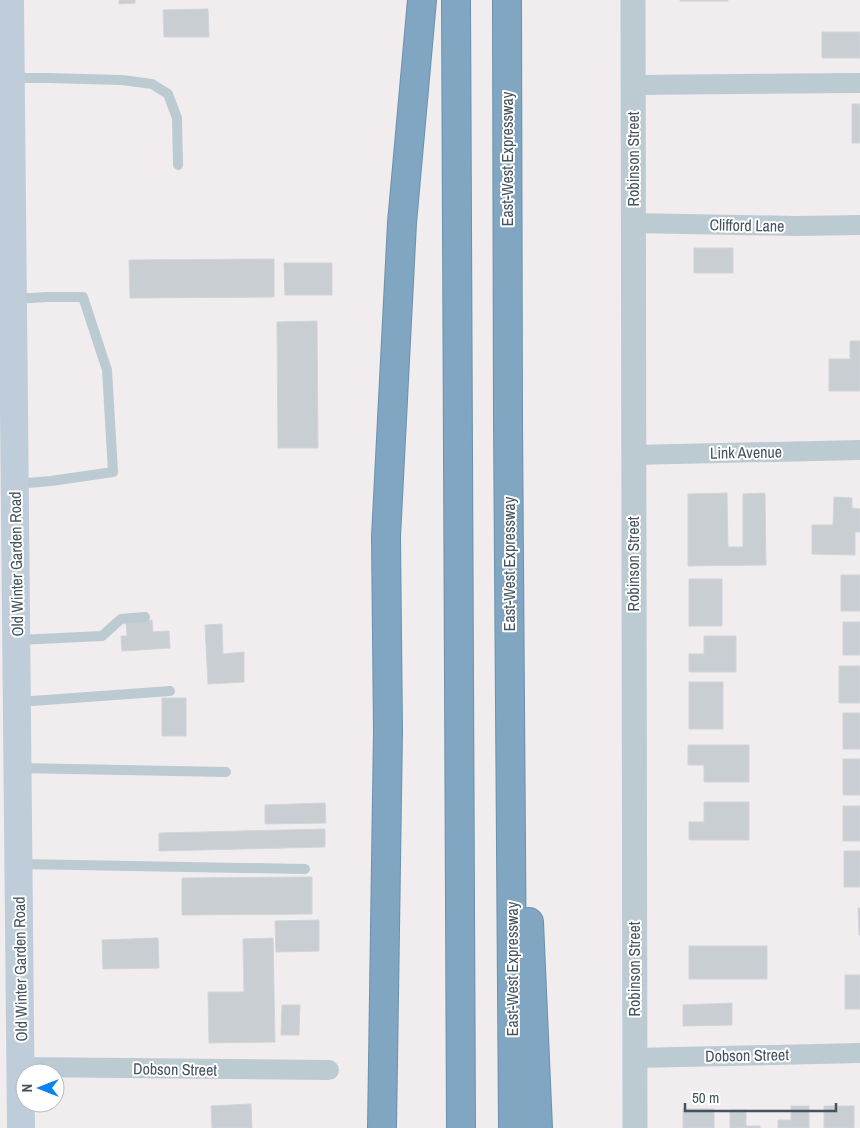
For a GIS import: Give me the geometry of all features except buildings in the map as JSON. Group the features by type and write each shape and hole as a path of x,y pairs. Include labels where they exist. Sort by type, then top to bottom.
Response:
{"highway":[{"path":"382,1128 388,731 386,537 402,223 422,0"},
{"path":"456,0 461,1128"},
{"name":"East-West Expressway","path":"507,0 513,1128"},
{"path":"508,421 538,1128"}],"main road":[{"name":"Old Winter Garden Road","path":"10,0 11,78 6,110 13,299 15,484 12,600 17,640 21,1063"},
{"name":"Old Winter Garden Road","path":"21,1113 21,1128"}],"street":[{"name":"Robinson Street","path":"633,0 635,1128"},
{"path":"633,85 860,83"},
{"name":"Clifford Lane","path":"633,223 860,226"},
{"name":"Link Avenue","path":"633,455 860,450"},
{"name":"Dobson Street","path":"634,1058 860,1053"},
{"name":"Dobson Street","path":"65,1067 329,1070"}],"lane":[{"path":"11,78 122,80 152,84 168,94 177,118 178,165"},
{"path":"13,299 83,297 107,370 113,472 15,484"},
{"path":"17,640 102,636 121,619 145,617"},
{"path":"17,702 170,691"},
{"path":"18,768 226,772"},
{"path":"19,864 305,869"}]}
